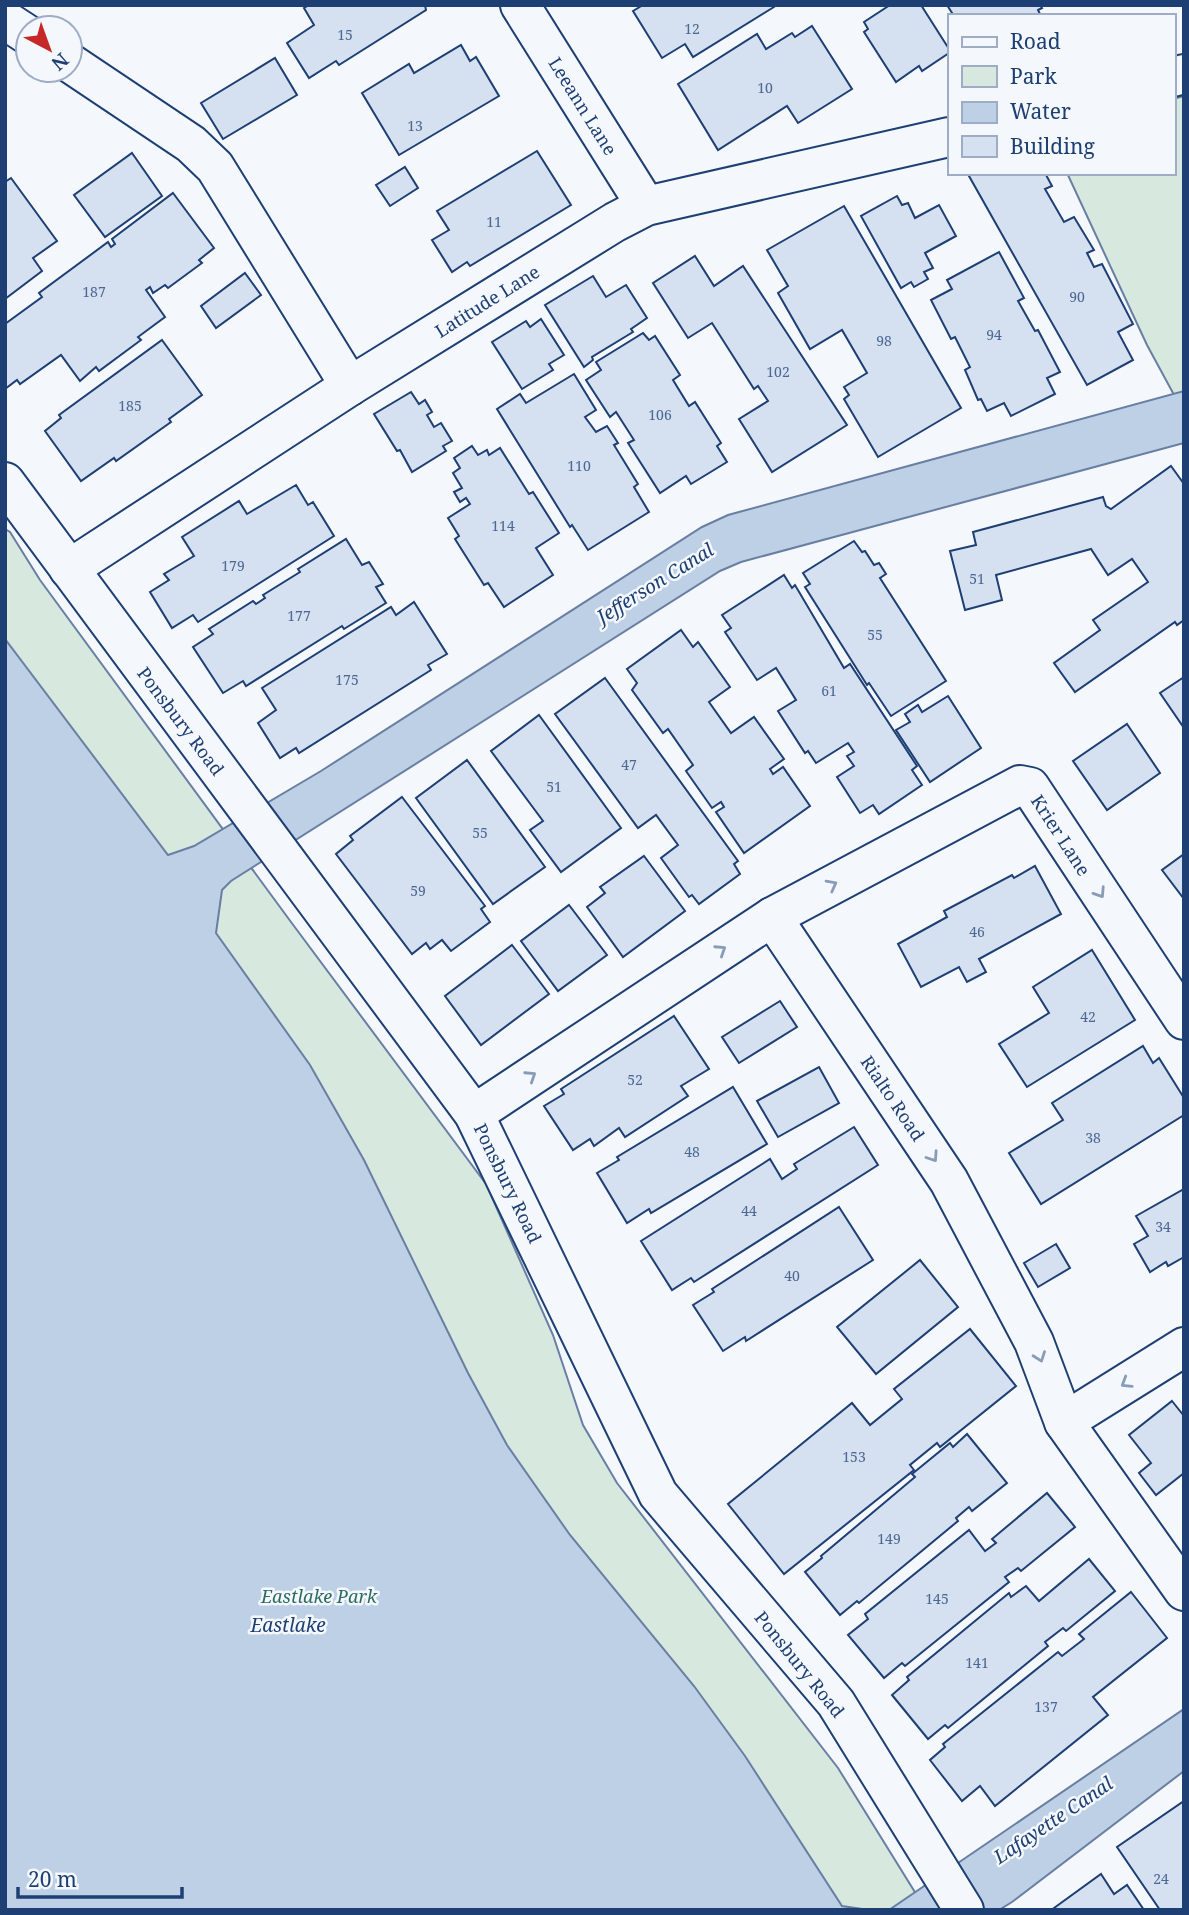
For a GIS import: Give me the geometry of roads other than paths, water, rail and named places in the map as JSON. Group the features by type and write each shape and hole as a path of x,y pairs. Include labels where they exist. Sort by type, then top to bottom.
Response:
{"street":[{"name":"Leeann Lane","path":"528,8 646,206"},
{"path":"84,72 191,144 215,167 350,386"},
{"name":"Latitude Lane","path":"68,569 350,386 615,222 646,206 948,137"},
{"name":"Ponsbury Road","path":"5,482 474,1114 658,1494 836,1703 964,1910"},
{"name":"Krier Lane","path":"772,917 1020,785 1030,787 1184,1020"},
{"path":"474,1114 772,917"},
{"name":"Rialto Road","path":"772,917 949,1181 1034,1342 1064,1422 1184,1591"},
{"path":"1064,1422 1184,1347"}],"water":[{"name":"Eastlake","path":"1184,391 1184,443 741,562 720,571 231,881 222,890 216,933 310,1065 364,1160 468,1373 507,1445 570,1535 694,1686 745,1756 842,1906 869,1910 5,1910 5,639 168,855 194,846 321,771 702,527 728,515"},
{"name":"Lafayette Canal","path":"1184,1709 1184,1771 1012,1902 999,1910 889,1910"}],"water label":[{"name":"Jefferson Canal","path":"655,583"}],"park label":[{"name":"Eastlake Park","path":"319,1596"}]}
